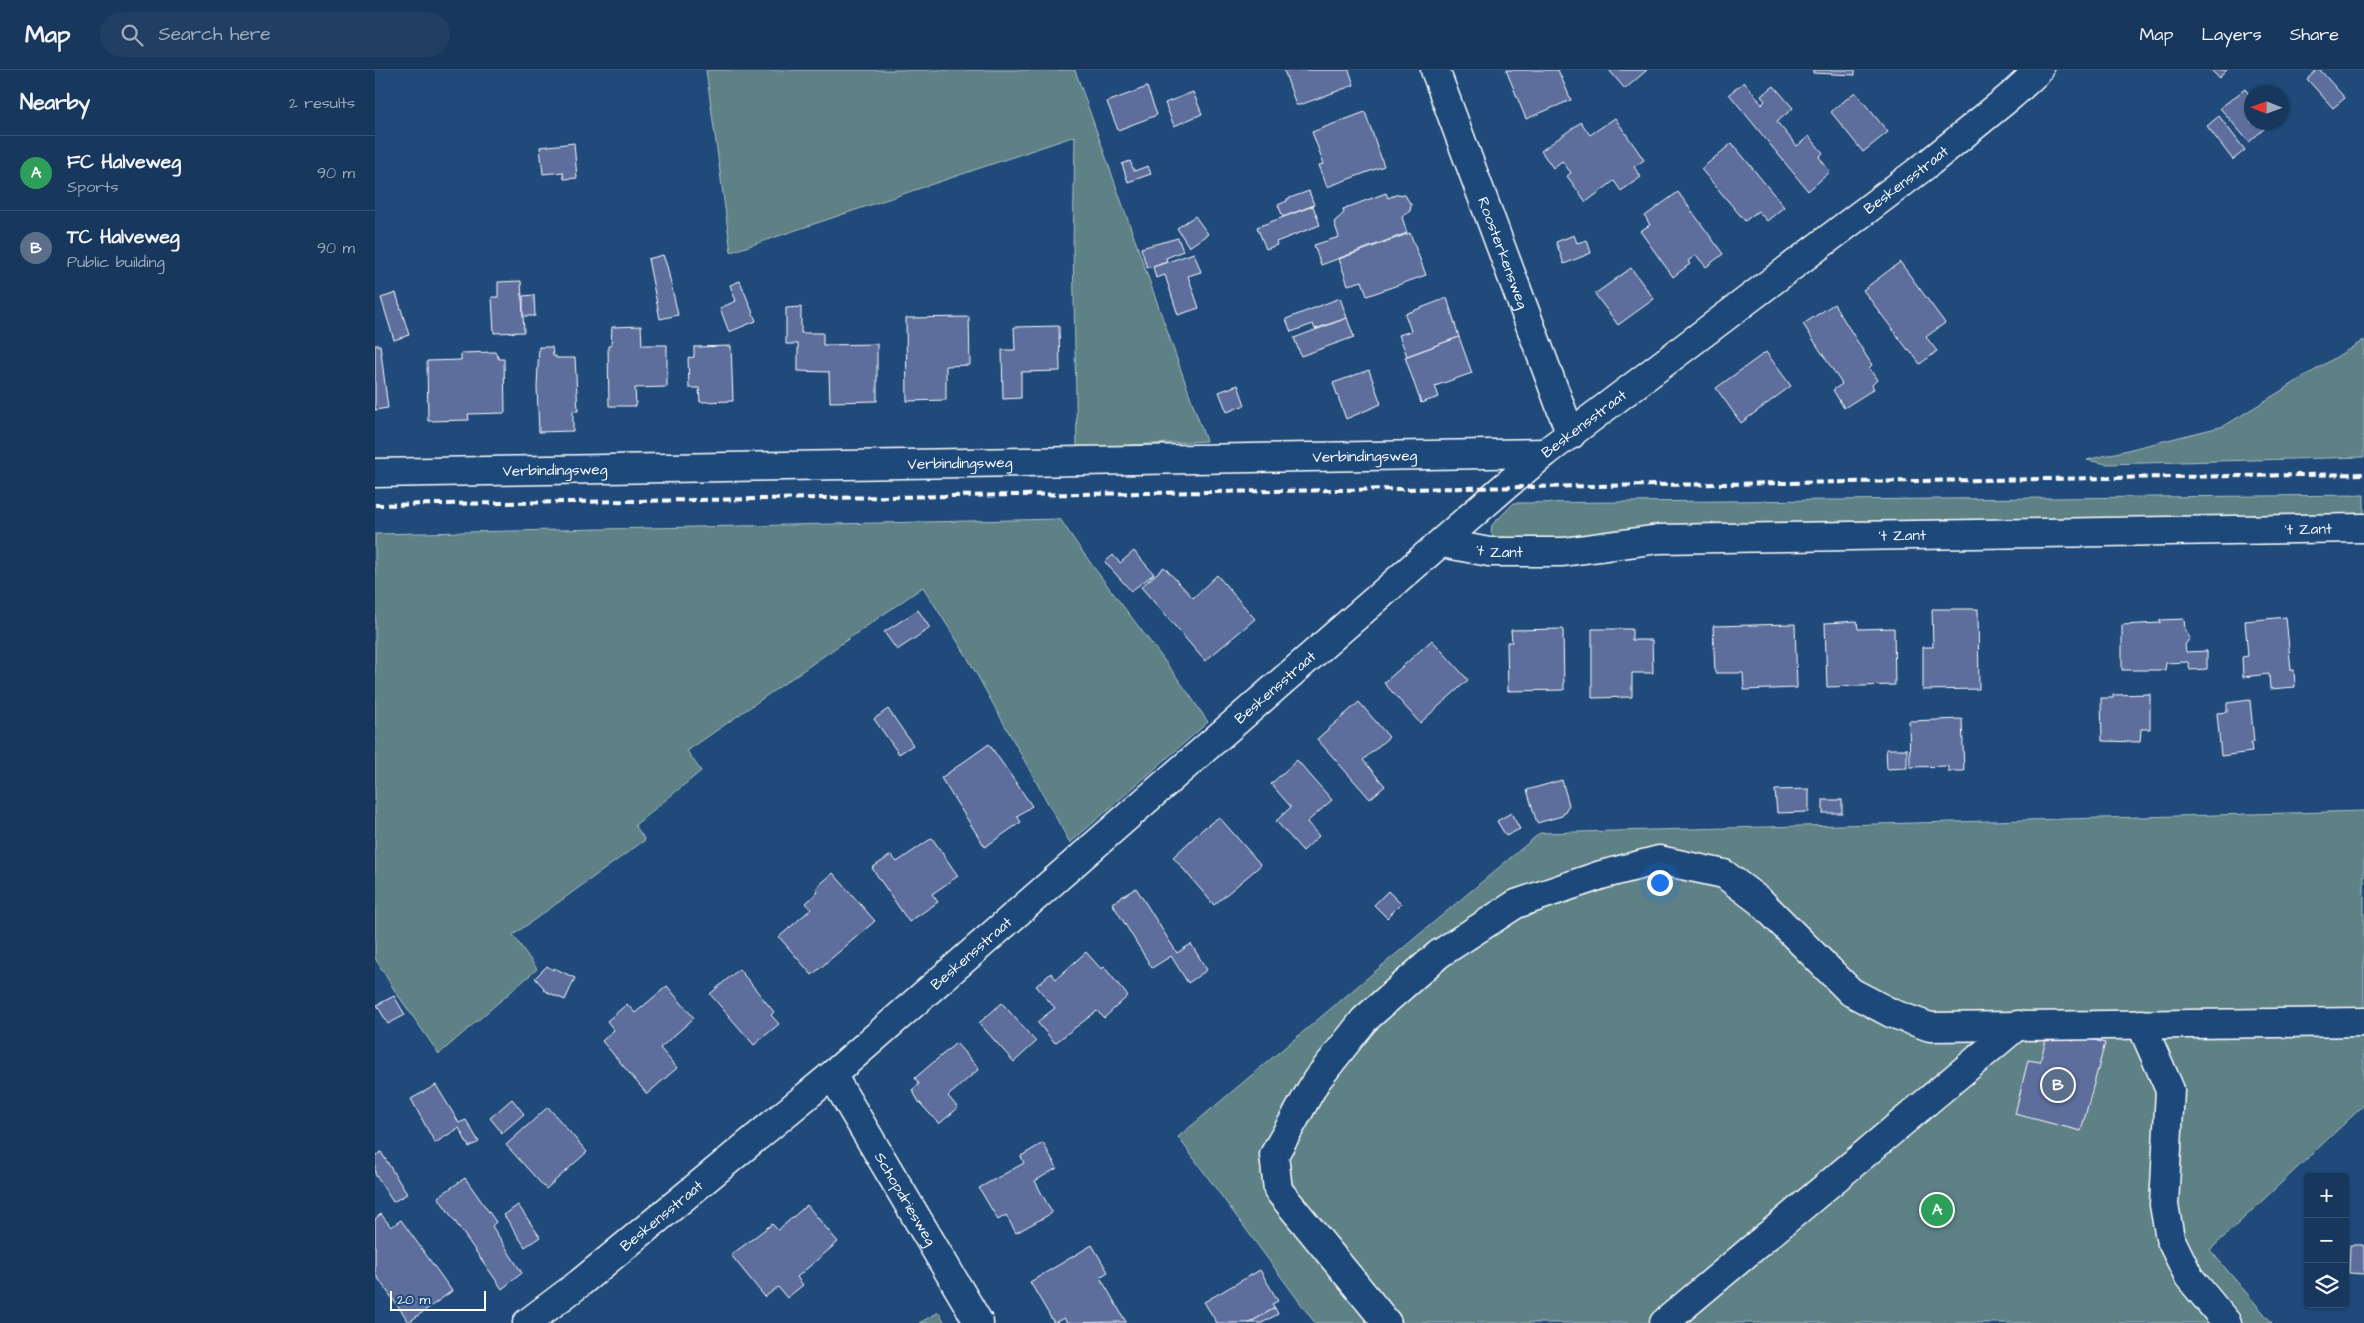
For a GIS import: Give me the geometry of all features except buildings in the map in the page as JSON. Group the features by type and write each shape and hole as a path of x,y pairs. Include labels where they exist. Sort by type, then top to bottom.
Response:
{"street":[{"name":"Roosterkensweg","path":"1435,70 1571,435"},
{"name":"Beskensstraat","path":"527,1323 580,1283 832,1075 1545,454 1929,162 2012,95 2039,70"},
{"name":"Verbindingsweg","path":"375,472 1545,454"},
{"name":"'t Zant","path":"1443,543 1489,552 1563,552 1659,539 2364,528"},
{"path":"1387,1323 1278,1190 1274,1155 1316,1081 1364,1020 1439,954 1516,904 1601,875 1659,860 1724,874 1761,902 1851,992 1891,1013 1930,1027 2364,1022"},
{"path":"2141,1024 2170,1090 2164,1205 2170,1238 2189,1276 2227,1323"},
{"path":"1664,1323 2018,1025"},
{"name":"Schopdriesweg","path":"832,1075 979,1323"}],"green space":[{"path":"706,70 1075,70 1206,441 1077,448 1073,247 1075,136 731,252"},
{"path":"2364,340 2364,457 2107,464 2087,460 2224,426"},
{"path":"2364,495 2364,517 1539,543 1494,538 1491,532 1492,525 1514,503"},
{"path":"1060,519 1208,722 1070,843 966,655 923,587 687,751 701,771 635,825 645,840 513,935 537,969 439,1054 395,991 375,958 375,534"},
{"path":"2364,811 2364,1105 2210,1250 2272,1323 1315,1323 1178,1137 1540,833"},
{"path":"939,1312 945,1323 919,1323"}],"railway":[{"path":"375,505 2364,474"}],"place":[{"name":"TC Halveweg","path":"2058,1085"},
{"name":"FC Halveweg","path":"1937,1210"}]}
